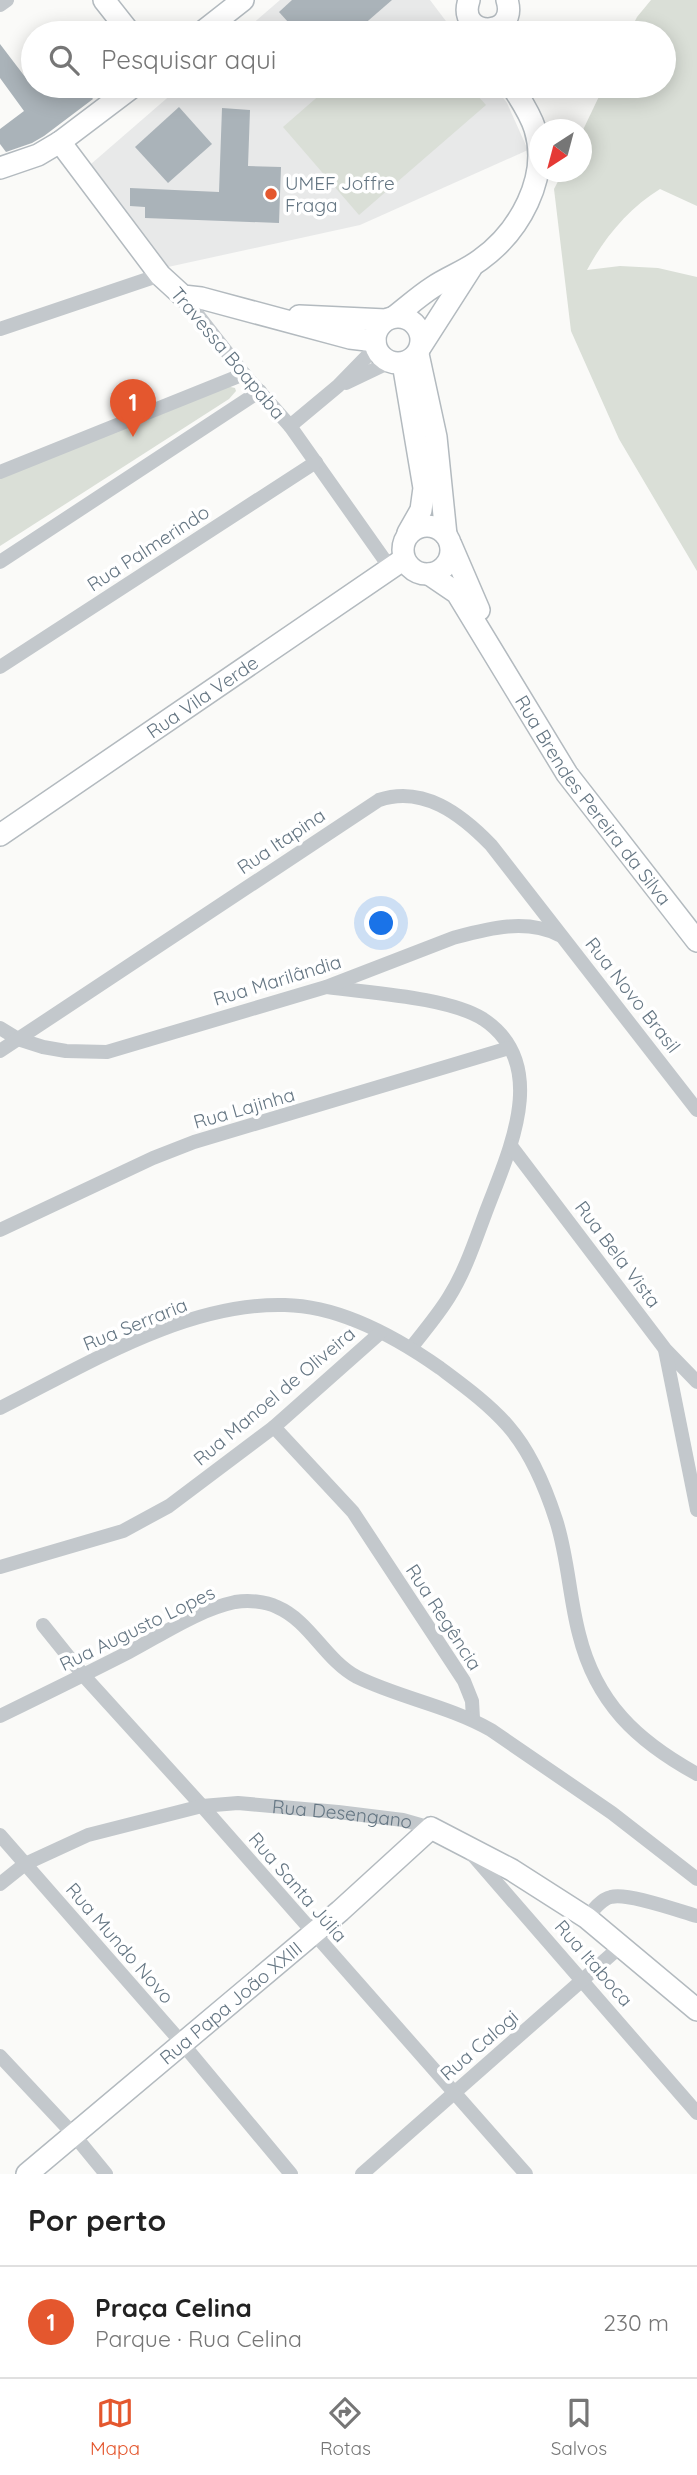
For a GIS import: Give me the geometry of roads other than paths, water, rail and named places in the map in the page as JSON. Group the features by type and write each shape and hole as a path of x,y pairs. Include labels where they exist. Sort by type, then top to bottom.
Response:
{"street":[{"path":"0,5 7,0"},
{"path":"104,0 121,21"},
{"path":"216,21 243,0"},
{"path":"455,0 473,19"},
{"path":"0,168 38,155 60,142 118,98"},
{"path":"392,350 472,266 493,249 518,220 529,199 537,176 539,145 535,128 520,98"},
{"name":"Travessa Boapaba","path":"60,142 160,275 183,296 244,374 290,426 398,564"},
{"path":"408,533 417,527 428,525 438,528 449,540 451,555 439,571 419,573 398,564 408,533 421,510 424,488 392,350 376,333 390,318 433,288 472,266"},
{"path":"0,329 160,275"},
{"path":"183,296 201,298 392,350"},
{"path":"265,315 404,317 419,328 422,337 392,350 338,386 290,426"},
{"name":"Rua Brendes Pereira da Silva","path":"392,350 436,437 449,540 496,654"},
{"path":"0,472 244,374"},
{"path":"0,562 260,391"},
{"name":"Rua Palmerindo","path":"0,667 316,462"},
{"name":"Rua Vila Verde","path":"0,835 398,564"},
{"name":"Rua Brendes Pereira da Silva","path":"429,574 457,593 567,774 697,942"},
{"name":"Rua Itapina","path":"0,1051 379,800 394,795 436,803 454,811 472,826 491,845 564,937"},
{"name":"Rua Marilândia","path":"0,1028 18,1039 66,1051 107,1052 326,987 471,933 531,926 546,928 564,937"},
{"name":"Rua Novo Brasil","path":"564,937 697,1110"},
{"path":"326,987 442,1003 464,1010 483,1019 498,1032 517,1066 521,1100 511,1146 462,1273 450,1296 411,1348"},
{"name":"Rua Lajinha","path":"0,1230 153,1158 194,1142 509,1048"},
{"name":"Rua Bela Vista","path":"511,1146 665,1349 697,1382"},
{"name":"Rua Serraria","path":"0,1408 148,1336 183,1323 254,1306 288,1305 323,1310 411,1348 458,1381 510,1428 531,1463 555,1518 568,1569 578,1632 596,1681 611,1708 634,1732 670,1760 697,1774"},
{"name":"Rua Manoel de Oliveira","path":"0,1567 123,1531 169,1506 274,1427 380,1333"},
{"path":"665,1349 697,1510"},
{"name":"Rua Regência","path":"274,1427 353,1512 464,1681 472,1701 473,1719"},
{"name":"Rua Augusto Lopes","path":"0,1716 196,1616 237,1602 260,1602 278,1607 295,1618 335,1662 354,1675 473,1719"},
{"name":"Rua Santa Júlia","path":"43,1625 83,1676 202,1806 526,2174"},
{"path":"473,1719 603,1807 697,1880"},
{"name":"Rua Desengano","path":"0,1884 25,1864 88,1835 202,1806 238,1803 403,1820 431,1828 460,1841 512,1870 587,1918 697,2010"},
{"name":"Rua Papa João XXIII","path":"27,2174 313,1933 431,1828"},
{"name":"Rua Mundo Novo","path":"0,1835 182,2043 292,2174"},
{"name":"Rua Itaboca","path":"460,1841 697,2113"},
{"path":"587,1918 599,1904 611,1896 626,1897 697,1916"},
{"name":"Rua Calogi","path":"362,2174 621,1946"},
{"path":"0,2056 74,2135 106,2174"}],"place":[{"name":"UMEF Joffre Fraga","path":"271,194"},
{"name":"Praça Celina","path":"133,437"}]}
